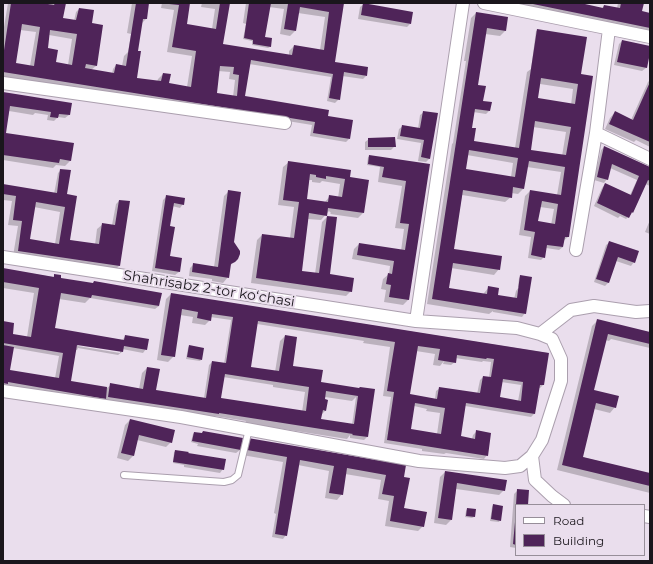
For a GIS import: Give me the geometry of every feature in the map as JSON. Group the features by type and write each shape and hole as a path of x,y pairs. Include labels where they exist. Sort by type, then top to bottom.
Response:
{"street":[{"path":"416,321 463,3"},
{"path":"484,3 650,37"},
{"path":"576,250 596,133 609,29"},
{"path":"3,83 285,123"},
{"path":"596,133 650,159"},
{"name":"Shahrisabz 2-tor koʻchasi","path":"3,257 416,321 518,328 540,334"},
{"path":"3,391 181,417 419,461 505,468 520,466 532,456 542,440 562,381 560,359 552,339 540,334 571,310 594,306 636,312 650,311"},
{"path":"532,456 535,480 563,504"}],"lane":[{"path":"124,475 224,482 232,480 238,475 249,429"}],"building":[{"path":"11,3 42,3 54,5 55,3 66,3 63,18 76,20 79,8 94,10 92,23 103,25 97,66 86,64 85,68 114,73 116,64 126,66 136,3 149,3 147,19 143,19 138,51 141,51 137,78 161,81 163,73 171,74 169,83 191,87 196,51 172,47 179,5 169,3 190,3 187,24 216,29 220,3 230,3 223,44 292,55 294,45 324,50 329,12 300,7 296,31 284,29 288,4 285,3 344,3 335,62 368,67 367,76 344,72 340,100 329,98 333,74 251,60 245,96 329,110 328,116 353,120 350,139 313,133 315,122 3,72 3,57","holes":["22,24 40,27 34,66 16,63","50,30 77,34 72,65 56,62 58,50 48,48","220,66 234,67 233,74 239,75 237,96 217,93"]},
{"path":"249,3 271,3 265,37 272,38 271,47 253,44 253,40 244,38"},
{"path":"363,3 413,12 411,24 361,15"},
{"path":"528,3 585,3 603,8 604,5 620,8 621,3 644,3 642,11 650,13 650,28"},
{"path":"476,12 508,17 506,31 487,28 478,85 486,86 483,101 492,102 490,111 475,109 472,128 476,128 474,141 519,148 537,29 587,37 581,74 593,76 569,237 565,237 563,247 547,245 545,258 531,255 535,232 524,230 530,190 561,195 565,167 529,161 524,189 513,187 512,198 463,190 454,249 502,256 500,270 453,263 449,288 487,294 488,286 499,288 498,295 517,298 520,275 532,277 526,314 432,299","holes":["541,78 578,84 575,104 538,98","535,121 571,127 566,155 531,150","469,150 518,158 515,177 466,169","542,201 558,204 555,224 538,221"]},
{"path":"622,40 650,46 647,68 617,62"},
{"path":"650,82 650,142 609,124 615,111 633,120"},
{"path":"3,92 72,103 70,115 59,114 58,118 50,117 51,112 10,106 6,133 74,143 71,161 60,159 59,163 3,155"},
{"path":"423,111 438,113 430,159 421,157 424,140 400,136 402,125 420,128"},
{"path":"395,137 396,147 368,147 368,138"},
{"path":"604,146 650,167 650,181 648,180 633,213 632,212 629,218 597,203 605,183 631,195 639,176 612,164 608,180 597,177"},
{"path":"369,155 430,164 409,300 389,297 391,285 386,284 388,273 392,274 394,261 357,255 359,243 405,250 409,224 400,223 406,181 382,177 384,167 368,164"},
{"path":"288,161 351,170 350,177 369,180 364,213 328,208 327,216 337,217 330,274 354,278 352,292 256,278 262,234 294,238 299,202 283,200","holes":["310,174 316,175 316,177 326,179 326,176 345,179 342,197 329,195 328,202 307,199","309,213 327,216 319,273 302,271"]},
{"path":"60,169 71,170 67,194 77,196 70,240 99,244 102,223 115,225 119,200 130,201 120,266 18,251 22,221 13,220 16,196 3,194 3,184 57,193","holes":["36,202 65,207 59,244 30,239"]},
{"path":"228,190 241,192 234,242 240,251 238,259 231,264 229,278 192,272 193,263 218,267"},
{"path":"166,195 185,198 184,205 174,203 170,226 175,227 170,256 182,258 180,272 155,268"},
{"path":"609,241 639,251 635,263 618,257 609,283 596,279"},
{"path":"3,268 54,277 54,274 61,275 61,278 93,283 94,281 162,293 159,306 92,295 91,298 61,293 55,328 124,340 125,335 149,339 147,350 124,346 123,352 77,345 71,381 107,387 106,399 8,382 8,384 3,383 3,345 14,347 10,370 59,378 63,353 3,343 3,321 14,323 13,334 31,337 39,288 3,282"},
{"path":"171,293 549,353 544,385 540,385 535,414 466,403 461,436 475,439 476,430 491,433 488,456 387,440 394,392 387,391 395,342 258,321 251,367 279,371 285,335 297,337 293,366 323,370 321,382 375,389 368,437 108,397 110,383 143,389 147,367 160,369 156,390 206,398 212,361 226,363 233,317 212,314 211,321 197,318 198,312 182,309 175,357 161,355","holes":["418,346 440,349 438,360 456,363 457,355 494,359 491,377 483,376 480,393 439,387 437,399 410,394","225,374 309,387 306,411 221,398","503,379 523,382 521,401 500,397","326,391 358,396 354,424 321,419 323,410 326,411 328,400 325,399","415,403 445,408 441,434 411,429"]},
{"path":"597,319 650,332 650,344 608,334 594,390 619,396 616,408 596,403 583,457 650,473 650,486 562,465"},
{"path":"189,345 204,348 202,360 187,357"},
{"path":"130,419 175,430 172,443 139,435 134,456 121,453"},
{"path":"203,431 243,438 241,450 192,441 194,432 202,433"},
{"path":"248,438 406,465 404,477 410,478 404,508 427,512 424,527 390,521 394,496 382,494 386,475 347,468 343,495 329,493 334,466 300,460 287,536 275,534 287,457 247,450"},
{"path":"175,450 226,459 224,470 173,462"},
{"path":"445,471 507,480 505,491 457,483 452,520 438,518"},
{"path":"517,489 529,490 528,504 516,504"},
{"path":"493,504 503,506 501,521 491,519"},
{"path":"467,508 476,509 475,517 466,516"},
{"path":"515,522 515,545 513,544"}]}
